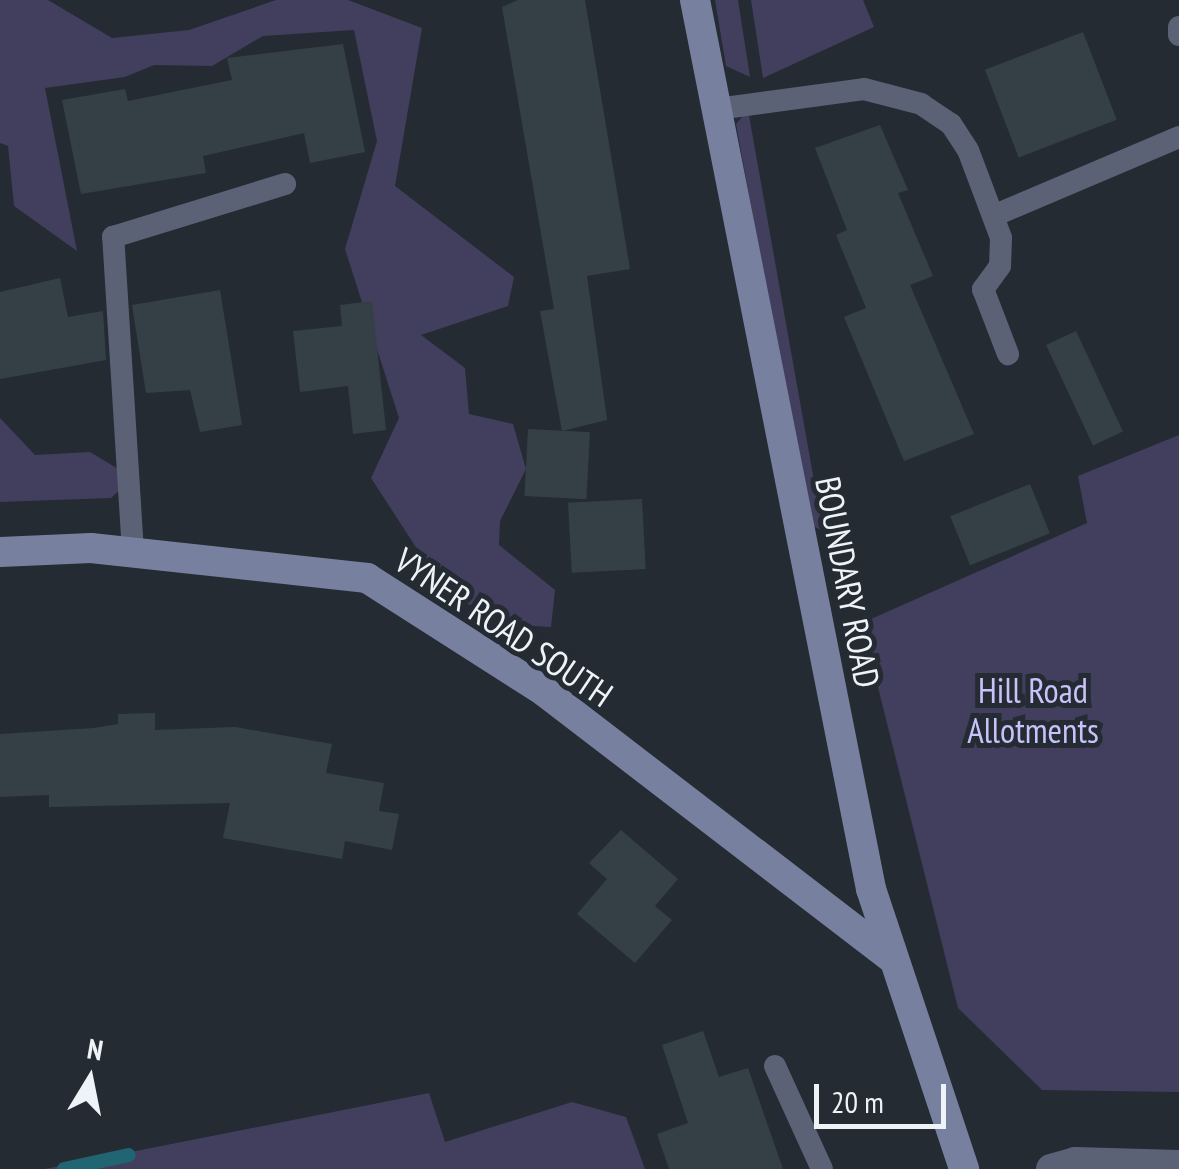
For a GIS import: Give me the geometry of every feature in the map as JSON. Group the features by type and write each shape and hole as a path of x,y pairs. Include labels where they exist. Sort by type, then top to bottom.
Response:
{"main road":[{"name":"BOUNDARY ROAD","path":"695,0 870,889 964,1169"},
{"name":"VYNER ROAD SOUTH","path":"0,552 133,552 367,578 545,692 894,960"}],"street":[{"path":"1051,1169 1076,1162 1179,1165"}],"lane":[{"path":"717,109 888,91 951,124 968,150 1002,252 982,289 984,305 1008,354"},
{"path":"993,216 1179,137"},
{"path":"133,552 113,237 285,184"},
{"path":"776,1066 822,1169"}],"green space":[{"path":"0,0 48,0 112,38 189,30 276,0 348,0 422,28 395,186 514,277 508,306 421,335 465,368 469,414 513,424 526,469 500,521 499,545 555,590 551,627 516,625 447,595 371,478 399,418 345,249 377,141 354,30 263,36 212,66 154,65 125,77 45,88 77,251 14,206 8,146 0,143"},
{"path":"715,0 738,0 750,77 726,66"},
{"path":"751,0 863,0 874,27 763,78"},
{"path":"748,110 823,531 809,524 736,124"},
{"path":"0,418 35,455 90,452 133,478 111,498 0,502"},
{"name":"Hill Road Allotments","path":"1179,435 1179,1092 1042,1090 958,1008 862,623 1087,523 1078,476"},
{"path":"429,1093 445,1142 572,1102 626,1117 645,1169 45,1169"}],"building":[{"path":"518,0 585,0 630,269 587,276 607,420 562,431 540,311 554,309 502,7"},
{"path":"1083,32 1117,120 1019,157 985,70"},
{"path":"343,44 365,152 310,163 304,133 203,156 206,173 81,194 62,100 125,89 128,101 232,80 227,58"},
{"path":"880,125 908,190 898,193 933,276 910,285 974,434 904,461 844,317 866,308 836,235 847,230 815,148"},
{"path":"60,278 68,317 103,311 106,360 0,379 0,292"},
{"path":"220,290 242,425 200,432 190,390 146,393 132,305"},
{"path":"372,301 386,430 353,434 348,386 300,392 293,331 342,326 340,305"},
{"path":"1076,331 1123,432 1093,446 1046,345"},
{"path":"528,429 590,432 586,499 524,496"},
{"path":"1030,484 1050,533 970,565 950,516"},
{"path":"642,499 646,569 572,573 568,503"},
{"path":"155,713 155,730 235,727 332,744 326,773 384,783 379,811 399,814 392,850 345,841 342,859 223,838 230,803 49,807 49,795 0,797 0,734 94,728 118,724 118,714"},
{"path":"621,830 678,879 655,906 672,920 635,963 577,914 607,879 589,863"},
{"path":"703,1031 719,1077 748,1068 783,1169 669,1169 657,1134 688,1123 662,1045"}],"waterway":[{"path":"64,1169 129,1155"}]}
